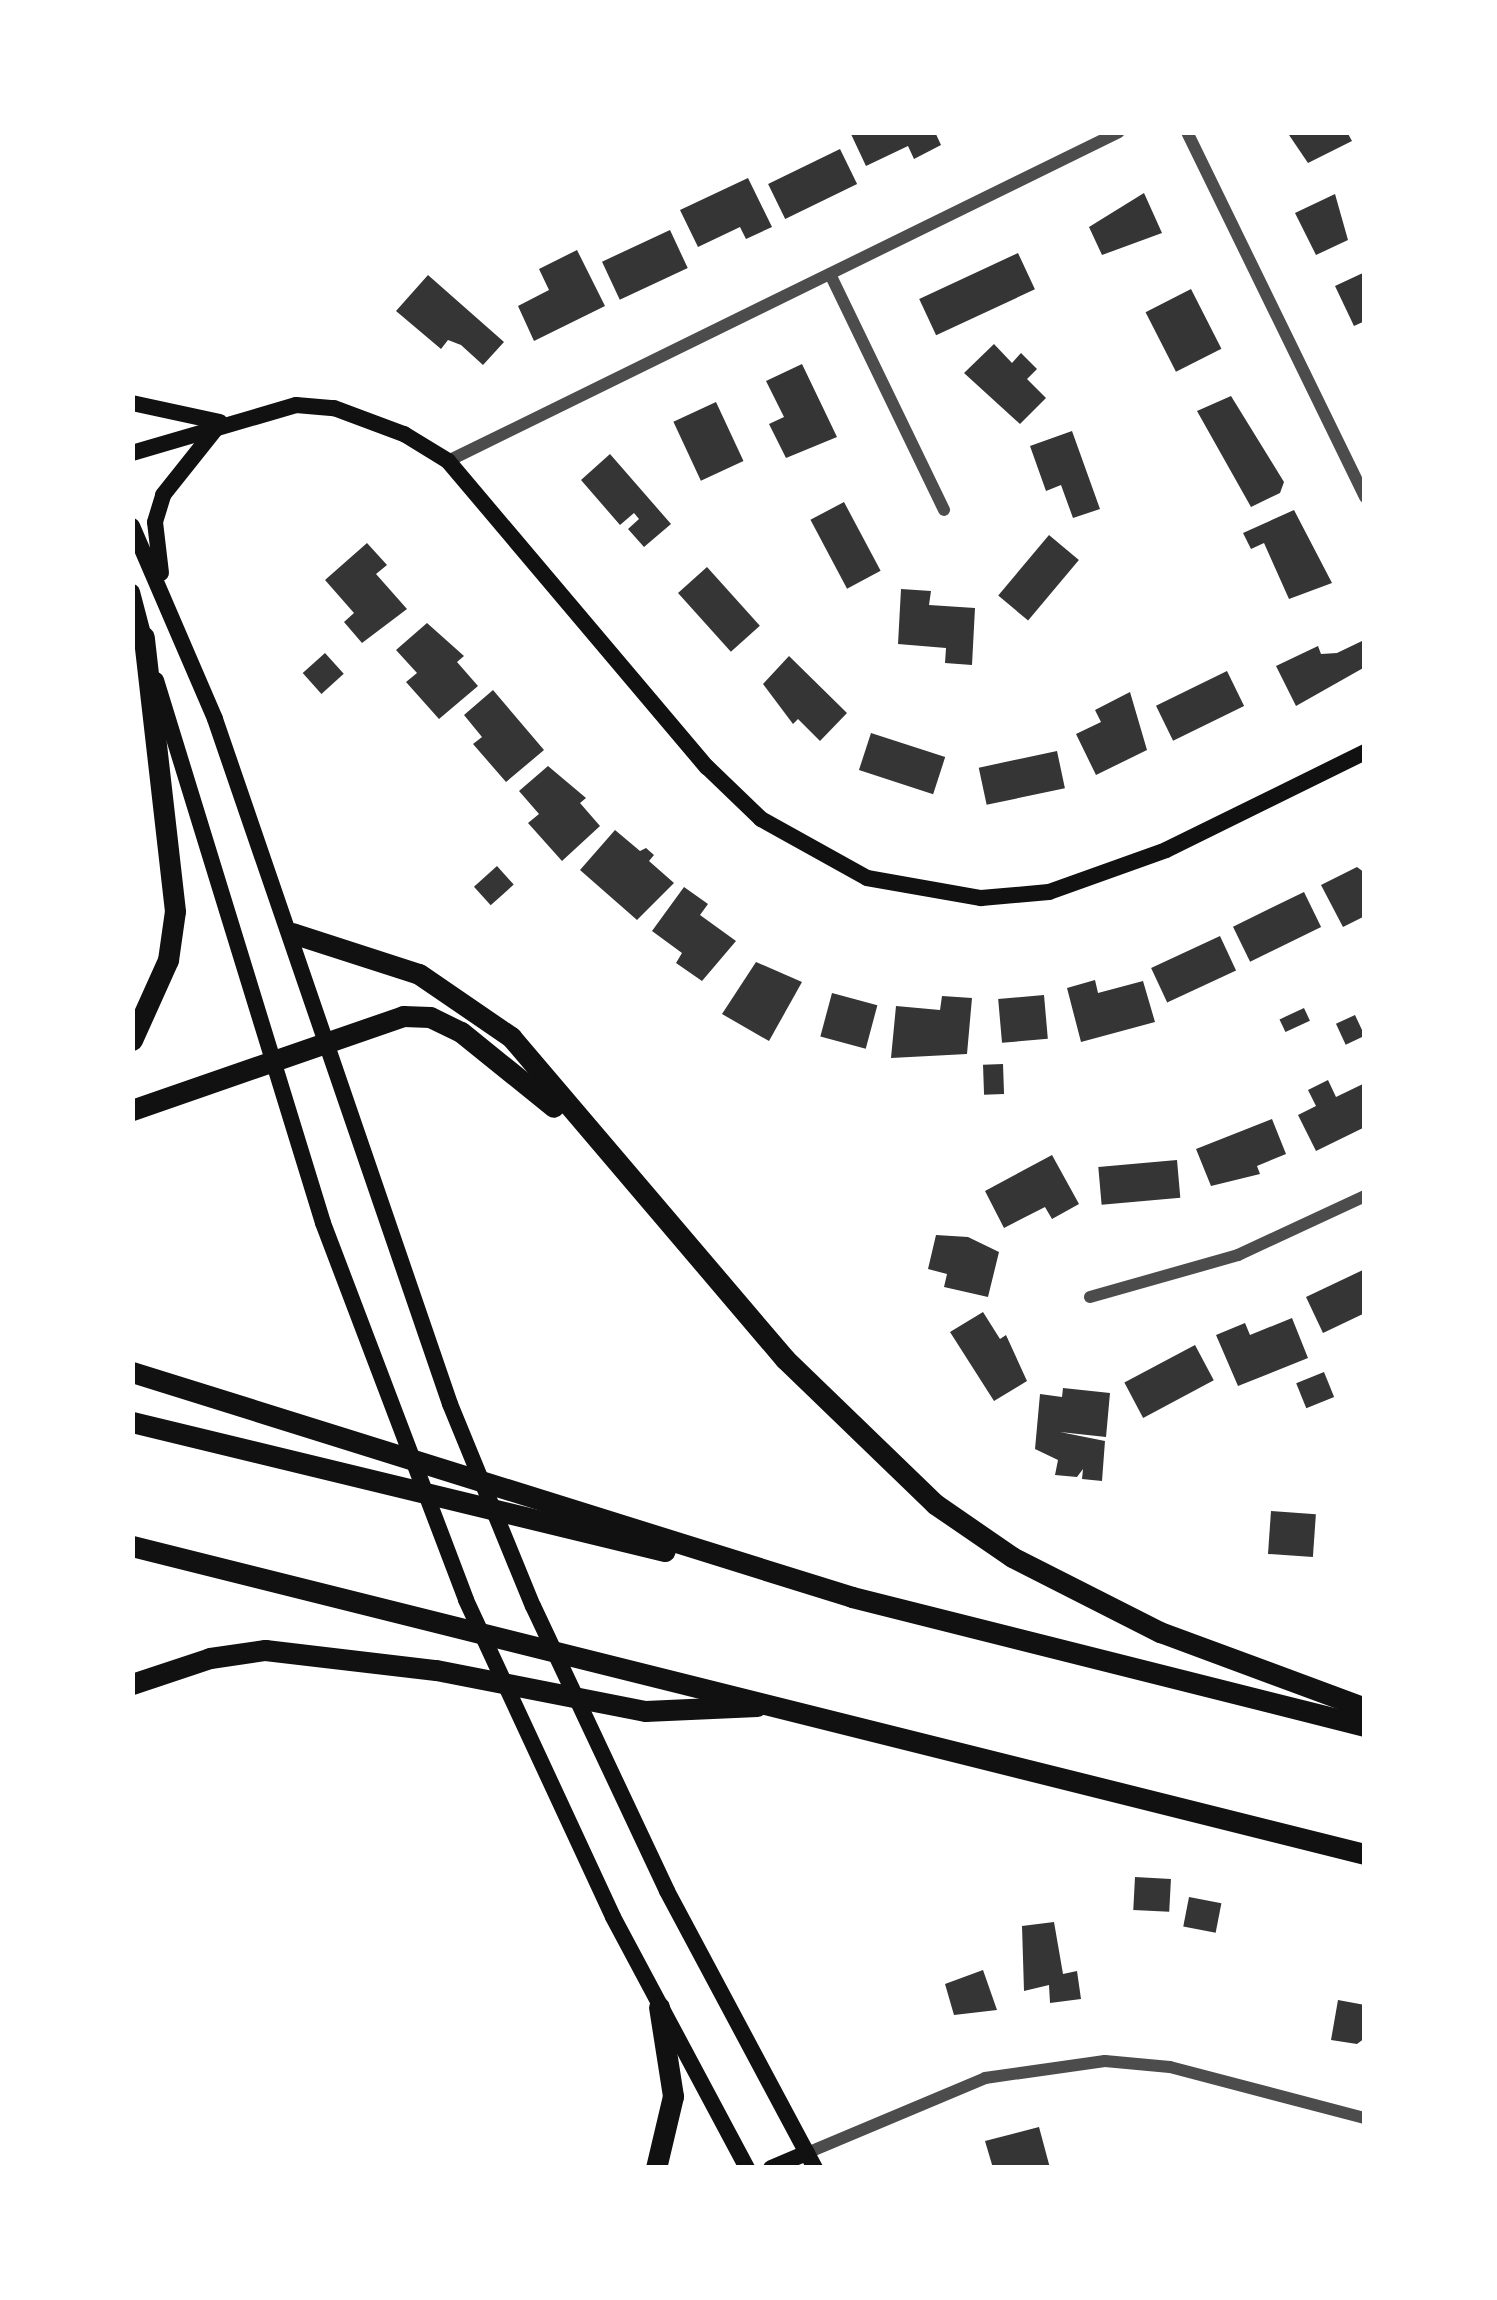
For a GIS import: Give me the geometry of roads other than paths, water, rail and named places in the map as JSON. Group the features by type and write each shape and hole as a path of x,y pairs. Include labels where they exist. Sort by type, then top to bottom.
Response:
{"highway":[{"path":"132,1040 168,961 175,911 144,637"},
{"path":"292,933 419,974 466,1001 511,1037 600,1146 832,1409 935,1504 1012,1556 1141,1623 1365,1708"},
{"path":"132,1110 374,1022 430,1017 496,1056 600,1146"},
{"path":"132,1372 852,1597"},
{"path":"132,1422 1365,1726"},
{"path":"132,1533 269,1576"},
{"path":"132,1546 269,1576 1365,1854"},
{"path":"132,1684 210,1658 265,1650 436,1670 646,1711 781,1705"},
{"path":"656,2168 673,2096 659,2007"}],"main road":[{"path":"132,403 221,422"},
{"path":"132,453 221,422 296,405 334,408 448,461 707,767 760,819 866,878 981,898 1048,892 1166,850 1365,752"},
{"path":"162,582 155,523 163,495 221,422"},
{"path":"132,526 162,582 292,933 450,1404 605,1763 807,2163 771,2168"},
{"path":"132,592 269,1061 381,1384 530,1744 659,2007 747,2168"}],"street":[{"path":"448,461 1119,132"},
{"path":"1187,132 1365,497"},
{"path":"830,274 944,511"},
{"path":"1090,1297 1238,1255 1365,1196"},
{"path":"807,2163 985,2078 1105,2061 1170,2068 1365,2118"}]}
